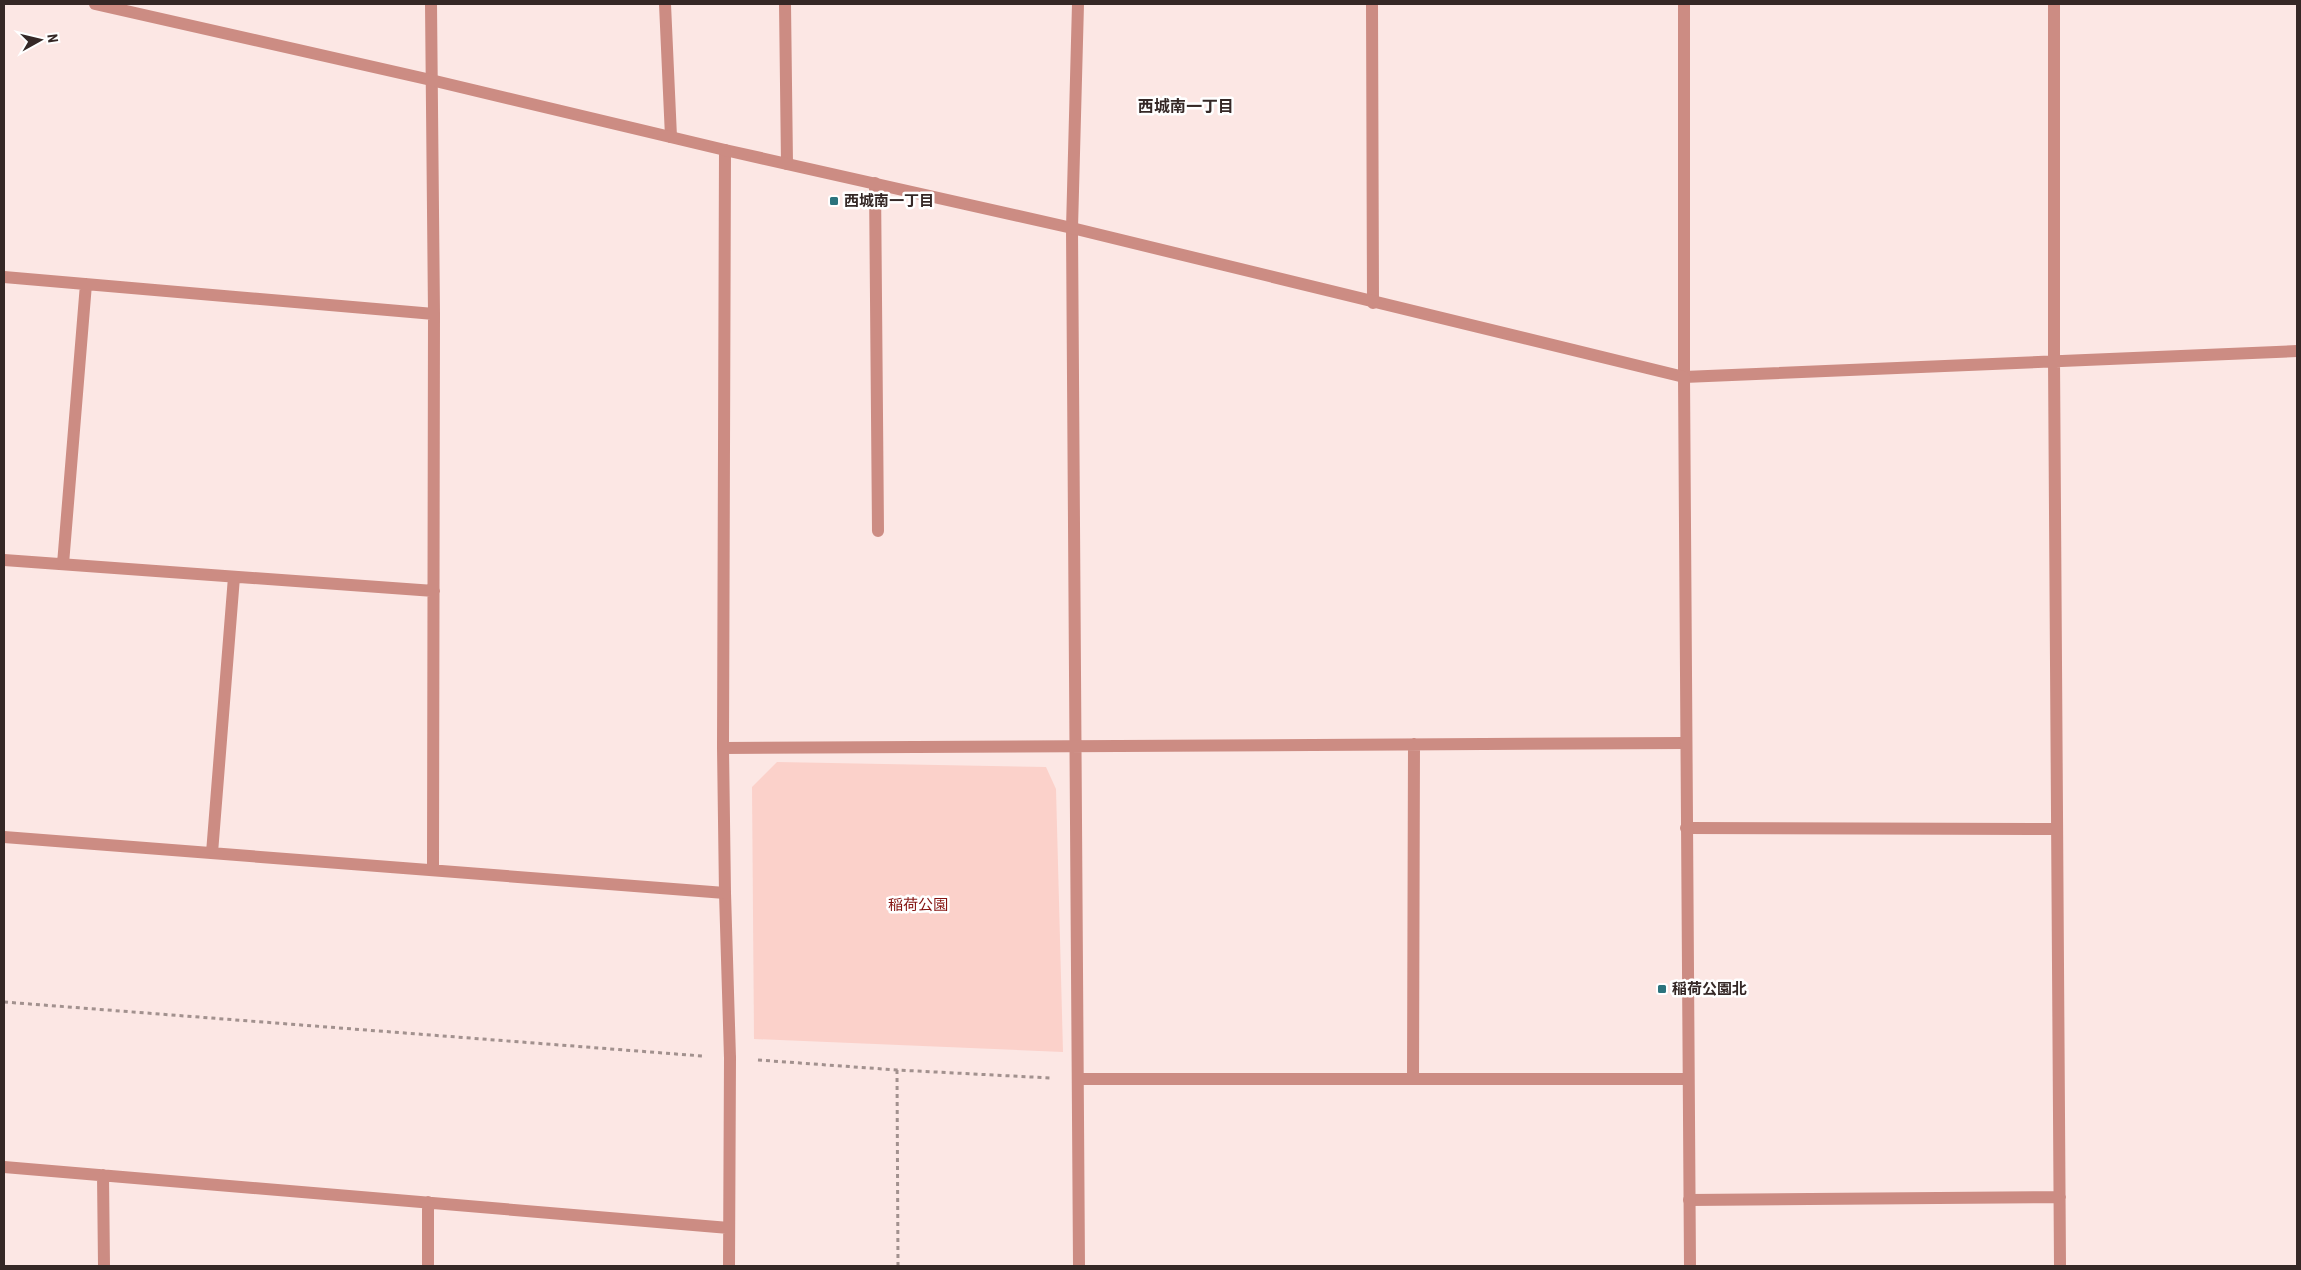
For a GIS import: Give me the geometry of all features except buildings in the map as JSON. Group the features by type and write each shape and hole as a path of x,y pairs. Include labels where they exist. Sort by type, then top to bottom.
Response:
{"street":[{"path":"95,4 141,9 725,150 1072,228 1373,303 1684,377 2297,351"},
{"path":"431,4 434,314 433,869"},
{"path":"665,4 672,137"},
{"path":"785,4 787,164"},
{"path":"1078,4 1072,228 1080,1266"},
{"path":"1372,4 1373,303"},
{"path":"1684,4 1686,828 1690,1266"},
{"path":"2054,4 2054,361 2060,1266"},
{"path":"725,150 723,748 730,1058 729,1266"},
{"path":"875,184 878,531"},
{"path":"4,277 434,314"},
{"path":"63,564 86,284"},
{"path":"4,560 434,591"},
{"path":"212,853 234,577"},
{"path":"723,748 1686,743"},
{"path":"1413,1079 1414,744"},
{"path":"1686,828 2057,829"},
{"path":"4,838 433,869 725,893"},
{"path":"1079,1079 1688,1079"},
{"path":"4,1167 729,1228"},
{"path":"103,1175 104,1266"},
{"path":"1689,1200 2060,1197"},
{"path":"428,1202 428,1266"}],"path":[{"path":"4,1002 897,1070 1079,1079"},
{"path":"897,1070 898,1266"}],"green space":[{"name":"稲荷公園","path":"777,762 1046,767 1056,789 1063,1052 754,1039 752,787"}],"place":[{"name":"西城南一丁目","path":"834,201"},
{"name":"稲荷公園北","path":"1662,989"}],"district":[{"name":"西城南一丁目","path":"1186,106"}]}
